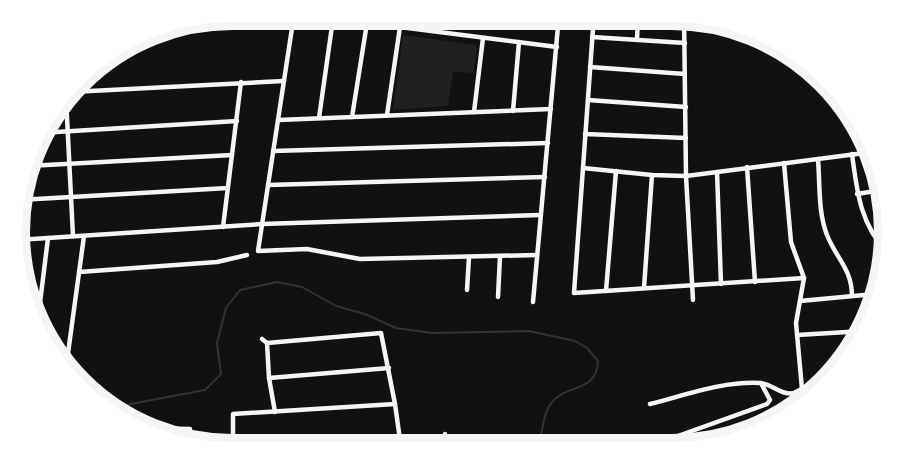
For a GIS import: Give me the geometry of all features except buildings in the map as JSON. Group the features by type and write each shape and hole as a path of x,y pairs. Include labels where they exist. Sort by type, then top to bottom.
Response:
{"street":[{"path":"292,26 258,251 307,249 360,259 537,255"},
{"path":"320,118 332,26"},
{"path":"352,117 367,26"},
{"path":"392,26 556,47"},
{"path":"533,302 558,26"},
{"path":"593,26 574,293 804,278"},
{"path":"637,40 638,26"},
{"path":"684,26 686,176 693,300"},
{"path":"387,115 400,27"},
{"path":"592,37 685,43"},
{"path":"474,112 483,38"},
{"path":"513,111 519,42"},
{"path":"590,67 685,74"},
{"path":"81,91 284,81"},
{"path":"223,227 241,82"},
{"path":"588,100 686,107"},
{"path":"67,109 73,236"},
{"path":"278,120 551,109"},
{"path":"51,132 237,121"},
{"path":"585,134 686,138"},
{"path":"273,151 548,143"},
{"path":"583,168 686,176 863,153"},
{"path":"852,154 857,194 866,225 878,241"},
{"path":"37,166 232,155"},
{"path":"818,159 824,224 834,250 850,275 852,296"},
{"path":"784,163 791,242 804,278 797,314 802,389"},
{"path":"747,167 755,282"},
{"path":"606,291 616,171"},
{"path":"717,172 721,284"},
{"path":"644,288 652,175"},
{"path":"268,185 545,177"},
{"path":"28,200 228,188"},
{"path":"857,194 875,191"},
{"path":"26,239 262,224 541,215"},
{"path":"68,356 84,236"},
{"path":"40,306 48,238"},
{"path":"79,272 225,261 247,255"},
{"path":"498,297 500,256"},
{"path":"467,290 468,257"},
{"path":"800,301 869,295"},
{"path":"797,335 852,332"},
{"path":"262,339 267,343 381,333 400,437"},
{"path":"267,343 269,378 275,412"},
{"path":"269,378 389,368"},
{"path":"650,404 722,385 761,383 789,394 809,385"},
{"path":"672,438 767,404 770,400 761,383"},
{"path":"233,437 233,414 395,404"},
{"path":"172,429 190,429 190,434"}],"shaded area":[{"path":"403,35 477,45 473,73 453,72 448,106 393,110"}],"waterway":[{"path":"122,406 205,390 221,374 217,343 226,308 240,290 277,282 302,287 336,306 365,314 396,328 432,333 529,331 575,341 587,348 598,361 596,371 587,383 565,392 552,402 545,417 541,438"}]}
